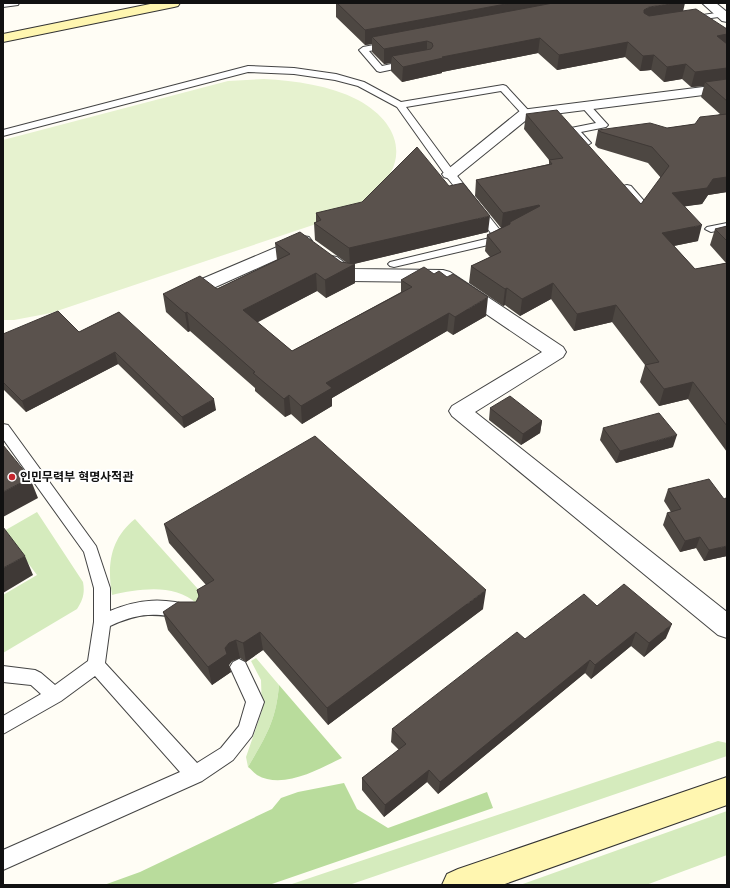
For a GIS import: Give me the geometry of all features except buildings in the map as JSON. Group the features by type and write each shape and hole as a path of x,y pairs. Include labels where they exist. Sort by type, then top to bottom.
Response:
{"main road":[{"path":"3,38 174,3"},
{"path":"458,885 727,791"}],"street":[{"path":"708,3 724,13"},
{"path":"450,174 526,113 727,88"},
{"path":"204,285 303,241 349,275 443,276 556,352 460,410 727,627"}],"lane":[{"path":"3,5 15,3"},
{"path":"676,21 724,13"},
{"path":"402,42 363,50 380,69 421,61"},
{"path":"3,133 248,70 294,71 336,77 361,84 400,105 450,174 501,239 394,264"},
{"path":"400,105 503,88 526,113"},
{"path":"585,106 603,125 574,130 594,153"},
{"path":"620,181 641,204"},
{"path":"711,229 727,226"},
{"path":"3,429 92,550 102,588 102,622 96,665 55,695 3,726"},
{"path":"102,622 135,609 151,607 169,608 194,614"},
{"path":"96,665 195,775"},
{"path":"3,860 195,775 228,754 246,730 255,702 239,667"},
{"path":"3,674 35,678 55,695"}],"green space":[{"path":"264,79 324,87 336,91 358,100 372,109 383,120 391,131 396,143 396,156 393,169 385,182 369,199 334,218 51,313 14,320 3,320 3,140 228,81"},
{"path":"37,512 83,582 83,596 77,609 3,653 3,595 37,575 4,531"},
{"path":"135,519 206,598 197,604 188,597 178,593 156,589 112,595 110,563 112,553 120,535"},
{"path":"256,658 279,685 278,698 273,719 248,767 246,757 262,711 261,680 251,661"},
{"path":"279,685 342,758 312,772 289,779 267,779 257,775 248,767 273,719 278,698"},
{"path":"718,741 727,743 727,756 349,885 289,885"},
{"path":"344,783 357,809 388,828 487,792 493,808 269,885 104,885 140,872 272,809 281,798 298,792"},
{"path":"727,811 727,855 646,885 520,885"}],"place":[{"name":"인민무력부 혁명사적관","path":"12,477"}]}
